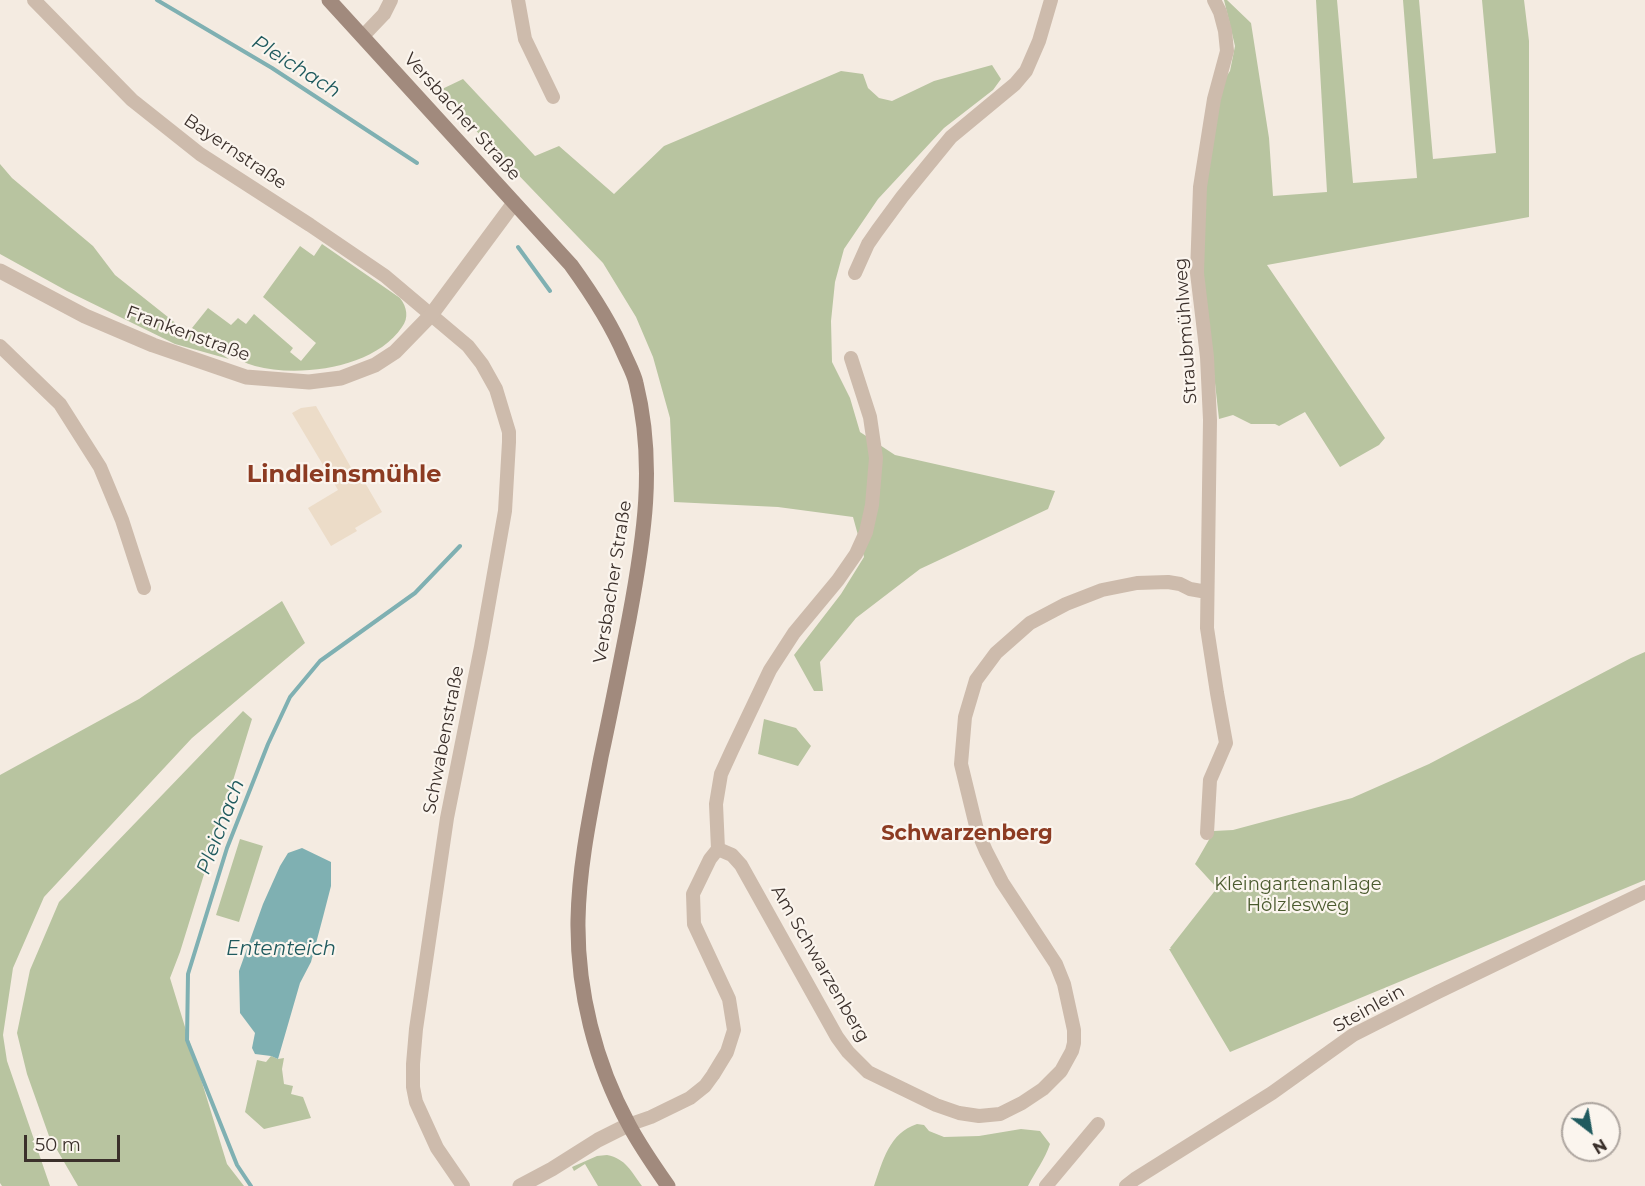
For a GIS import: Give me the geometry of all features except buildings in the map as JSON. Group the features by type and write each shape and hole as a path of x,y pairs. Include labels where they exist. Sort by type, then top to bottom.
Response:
{"main road":[{"name":"Versbacher Straße","path":"329,0 571,265 595,298 616,334 636,381 648,478 641,551 593,795 581,877 578,923 582,978 590,1024 611,1086 628,1125 668,1186"}],"street":[{"name":"Bayernstraße","path":"34,0 132,100 192,148 385,276 431,315"},
{"path":"363,36 384,14 391,0"},
{"path":"518,0 525,39 553,97"},
{"path":"855,273 868,244 877,231 951,137 1015,84 1026,71 1040,41 1051,0"},
{"name":"Straubmühlweg","path":"1207,592 1210,420 1207,357 1197,273 1200,187 1214,99 1227,51 1225,31 1214,0"},
{"name":"Frankenstraße","path":"0,271 86,316 153,345 246,377 309,382 341,378 375,365 395,352 431,315 514,203"},
{"name":"Schwabenstraße","path":"431,315 468,346 490,376 502,405 509,432 505,511 447,818 416,1029 413,1064 413,1087 416,1102 437,1148 463,1186"},
{"path":"0,346 60,404 100,467 122,520 144,588"},
{"path":"520,1186 598,1140 690,1098 714,1075 727,1052 734,1030 729,999 694,924 693,894 710,859 718,849 716,804 721,774 770,670 794,633 838,580 856,554 867,532 872,506 876,458 870,417 851,358"},
{"name":"Am Schwarzenberg","path":"718,849 732,855 741,865 837,1037 868,1072 927,1101 959,1113 979,1116 1000,1114 1022,1103 1043,1089 1061,1071 1072,1051 1074,1030 1064,984 1056,964 995,870 977,830 961,764 965,717 976,680 996,653 1030,623 1066,604 1102,590 1137,583 1167,582 1207,592"},
{"path":"1207,592 1207,628 1226,742 1210,780 1207,833"},
{"name":"Steinlein","path":"1126,1186 1272,1093 1353,1035 1645,892"},
{"path":"1046,1186 1098,1124"}],"green space":[{"path":"1224,0 1227,0 1251,23 1269,138 1273,196 1327,192 1316,0 1337,0 1353,183 1417,178 1403,0 1419,0 1433,159 1496,153 1482,0 1524,0 1529,41 1529,217 1267,265 1385,438 1379,445 1340,467 1305,412 1279,426 1251,424 1233,415 1219,419 1203,275 1204,197 1222,83 1230,71 1235,46"},
{"path":"992,65 1001,79 993,90 944,128 878,199 844,249 835,282 831,321 832,362 850,398 860,432 895,455 1055,491 1048,509 920,569 856,618 820,662 823,691 814,691 794,655 841,594 864,557 853,517 778,507 674,502 670,418 653,357 636,317 603,263 440,90 463,79 535,156 559,146 614,194 664,146 841,71 863,74 868,88 879,98 892,101 934,81"},
{"path":"0,164 12,178 93,246 115,275 183,329 229,359 175,344 67,291 0,254"},
{"path":"322,244 400,298 404,305 406,316 404,324 390,341 374,352 355,361 314,370 273,369 239,360 192,328 208,308 231,325 238,318 246,324 254,314 293,348 290,352 301,361 316,343 263,297 300,246 314,256"},
{"path":"282,601 305,643 192,738 44,897 13,968 3,1035 7,1061 50,1186 2,1186 0,1183 0,775 139,699"},
{"name":"Kleingartenanlage Hölzlesweg","path":"1645,652 1645,880 1230,1052 1169,949 1217,888 1195,864 1214,831 1233,830 1352,798 1429,764"},
{"path":"243,711 252,719 170,978 227,1164 244,1186 78,1186 49,1136 27,1074 17,1033 30,970 59,902"},
{"path":"764,719 796,728 811,746 798,766 758,754"},
{"path":"240,839 263,846 239,922 216,915"},
{"path":"271,1056 278,1059 284,1058 282,1069 284,1084 293,1086 291,1094 303,1097 311,1118 264,1129 245,1112 257,1060 266,1062"},
{"path":"917,1124 924,1125 929,1131 944,1137 979,1136 1021,1129 1040,1131 1050,1144 1028,1186 874,1186 893,1141 907,1128"},
{"path":"607,1155 624,1163 642,1186 598,1186 585,1164 574,1171 572,1167 597,1156"}],"shaded area":[{"path":"316,406 353,471 357,469 382,512 355,528 357,531 331,546 308,508 338,490 292,413 301,408"}],"water":[{"name":"Ententeich","path":"302,848 331,862 331,886 311,962 300,983 278,1059 255,1054 252,1048 255,1033 240,1013 239,971 263,904 280,866 288,853"}],"waterway":[{"name":"Pleichach","path":"157,0 272,68 417,163"},
{"name":"Pleichach","path":"518,247 550,291"},
{"name":"Pleichach","path":"251,1186 237,1165 187,1040 188,974 227,848 268,744 290,697 320,661 415,593 460,546"}],"district":[{"name":"Lindleinsmühle","path":"344,475"},
{"name":"Schwarzenberg","path":"967,834"}]}
